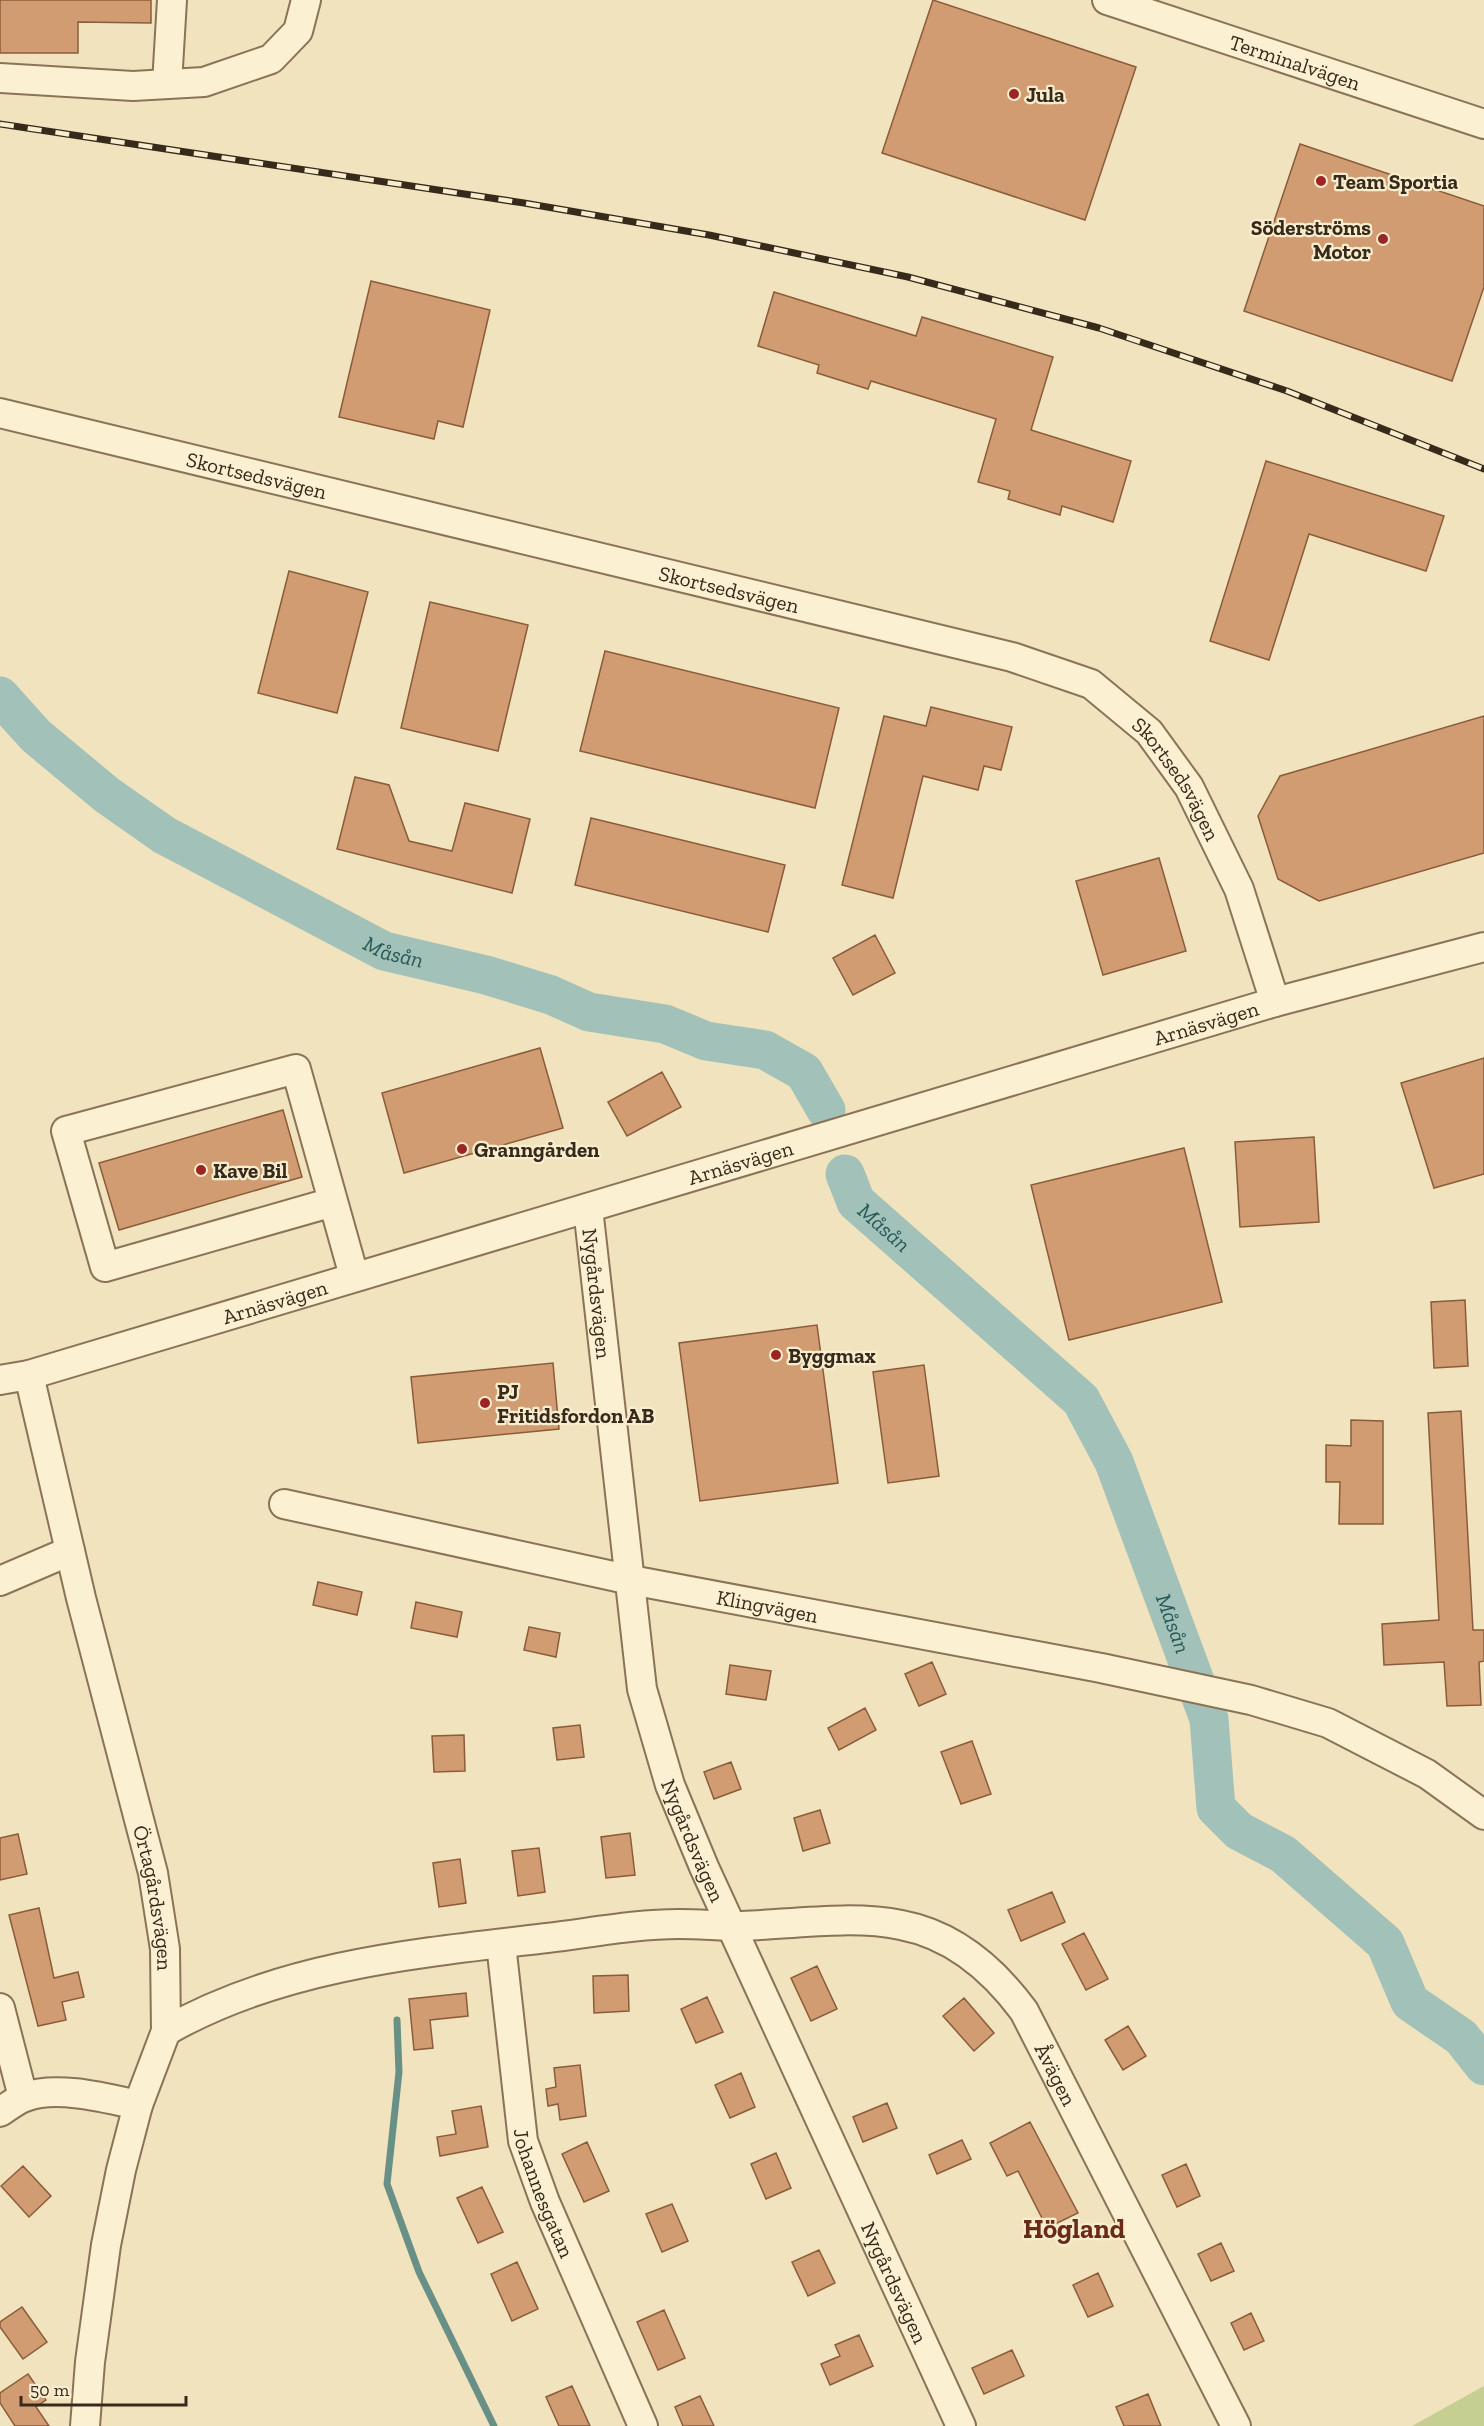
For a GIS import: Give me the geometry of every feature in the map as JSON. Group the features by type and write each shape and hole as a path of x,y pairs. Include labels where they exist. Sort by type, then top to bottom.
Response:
{"street":[{"path":"167,84 172,0"},
{"path":"0,78 121,85 204,82 271,59 298,30 306,0"},
{"name":"Terminalvägen","path":"1107,0 1484,124"},
{"name":"Skortsedsvägen","path":"0,413 1012,657 1091,684 1149,732 1189,787 1239,890 1275,1002"},
{"name":"Arnäsvägen","path":"0,1380 29,1375 1275,1002 1484,947"},
{"path":"333,1202 105,1267 66,1131 296,1069 354,1276"},
{"name":"Nygårdsvägen","path":"588,1208 642,1689 670,1785 961,2426"},
{"name":"Örtagårdsvägen","path":"29,1375 70,1551 153,1873 165,1949 166,2031 138,2105 121,2170 106,2246 90,2362 86,2426"},
{"name":"Klingvägen","path":"284,1504 631,1580 1101,1668 1251,1700 1328,1723 1427,1774 1484,1815"},
{"path":"0,1581 70,1551"},
{"name":"Åvägen","path":"733,1926 879,1921 903,1925 947,1941 974,1956 1002,1981 1024,2011 1055,2068 1236,2426"},
{"path":"166,2031 193,2015 227,2001 302,1976 375,1961 677,1924 733,1926"},
{"name":"Johannesgatan","path":"501,1944 523,2141 545,2202 643,2426"},
{"path":"0,2008 12,2104 38,2094 70,2094 138,2105"}],"green space":[{"path":"1484,2386 1484,2426 1412,2426"}],"building":[{"path":"0,0 151,0 151,23 78,22 78,53 0,53"},
{"path":"933,0 1136,67 1085,220 882,153"},
{"path":"1300,144 1484,206 1484,287 1452,381 1244,311"},
{"path":"371,281 490,310 463,427 438,421 434,439 339,417"},
{"path":"774,292 916,336 922,317 1053,357 1031,430 1131,461 1113,522 1062,506 1060,515 1008,499 1010,491 978,482 996,419 871,381 868,389 817,373 819,365 758,346"},
{"path":"1266,461 1444,516 1426,571 1309,534 1269,660 1210,641"},
{"path":"289,571 368,592 337,713 258,693"},
{"path":"430,602 528,625 498,751 401,728"},
{"path":"605,651 839,708 815,808 580,751"},
{"path":"931,707 1012,727 1001,770 984,766 978,790 923,776 893,898 842,885 884,716 926,726"},
{"path":"1484,716 1484,853 1319,901 1278,879 1258,816 1280,776"},
{"path":"355,777 389,785 409,841 452,851 465,803 530,819 512,893 337,849"},
{"path":"591,818 785,865 768,932 575,885"},
{"path":"1159,858 1186,951 1103,975 1076,881"},
{"path":"875,935 895,973 853,995 833,958"},
{"path":"540,1048 563,1128 404,1173 382,1093"},
{"path":"1484,1058 1484,1174 1434,1188 1401,1083"},
{"path":"662,1072 681,1107 627,1136 608,1102"},
{"name":"Kave Bil","path":"283,1110 302,1177 119,1230 99,1163"},
{"path":"1314,1137 1319,1222 1240,1227 1235,1142"},
{"path":"1184,1148 1222,1302 1069,1340 1031,1185"},
{"path":"1465,1300 1468,1366 1434,1368 1431,1302"},
{"path":"817,1325 838,1483 700,1501 679,1343"},
{"name":"PJ Fritidsfordon AB","path":"553,1363 559,1429 418,1443 411,1377"},
{"path":"924,1365 939,1476 888,1483 873,1372"},
{"path":"1461,1411 1473,1630 1484,1630 1484,1661 1479,1662 1481,1705 1447,1706 1444,1662 1384,1665 1382,1624 1439,1620 1428,1413"},
{"path":"1351,1420 1383,1421 1383,1524 1339,1524 1340,1482 1326,1482 1326,1445 1351,1446"},
{"path":"318,1582 362,1592 357,1615 313,1605"},
{"path":"416,1602 462,1612 457,1637 411,1628"},
{"path":"529,1627 560,1633 556,1657 524,1650"},
{"path":"932,1662 946,1694 919,1706 905,1674"},
{"path":"730,1665 771,1671 766,1700 726,1694"},
{"path":"865,1708 876,1730 839,1750 828,1728"},
{"path":"580,1725 584,1757 557,1760 553,1728"},
{"path":"464,1735 465,1771 434,1772 432,1736"},
{"path":"972,1741 991,1794 961,1804 941,1752"},
{"path":"731,1762 741,1789 714,1799 704,1772"},
{"path":"820,1810 830,1843 803,1851 794,1818"},
{"path":"630,1833 635,1875 606,1878 601,1837"},
{"path":"18,1834 27,1874 0,1880 0,1838"},
{"path":"539,1848 545,1892 518,1896 512,1851"},
{"path":"460,1859 466,1903 439,1907 433,1863"},
{"path":"1052,1892 1065,1922 1021,1941 1008,1910"},
{"path":"39,1908 54,1978 78,1972 84,1997 62,2002 66,2020 38,2026 9,1915"},
{"path":"1084,1933 1108,1979 1086,1990 1062,1944"},
{"path":"817,1966 837,2009 811,2021 791,1978"},
{"path":"628,1975 629,2011 594,2013 593,1976"},
{"path":"466,1993 468,2016 430,2020 433,2048 414,2050 409,1999"},
{"path":"707,1997 723,2032 696,2043 681,2009"},
{"path":"964,1998 994,2033 974,2051 943,2016"},
{"path":"1128,2026 1146,2056 1123,2070 1105,2040"},
{"path":"580,2065 586,2116 560,2120 558,2104 548,2106 546,2089 556,2087 554,2068"},
{"path":"741,2073 755,2107 730,2118 715,2085"},
{"path":"887,2103 897,2128 863,2142 853,2117"},
{"path":"481,2106 488,2147 440,2156 437,2137 456,2134 452,2111"},
{"path":"1030,2122 1078,2213 1047,2228 1018,2171 1007,2176 990,2143"},
{"path":"962,2140 971,2159 937,2174 929,2155"},
{"path":"587,2142 609,2191 584,2202 562,2154"},
{"path":"776,2153 791,2188 766,2199 751,2164"},
{"path":"1186,2164 1200,2196 1177,2207 1162,2175"},
{"path":"23,2166 51,2196 29,2217 1,2186"},
{"path":"482,2187 503,2232 478,2243 457,2198"},
{"path":"672,2204 688,2241 662,2252 646,2214"},
{"path":"1221,2243 1234,2271 1211,2281 1198,2254"},
{"path":"819,2250 835,2283 808,2296 792,2262"},
{"path":"517,2262 538,2309 512,2321 491,2274"},
{"path":"1098,2273 1113,2306 1088,2317 1073,2285"},
{"path":"22,2307 47,2342 23,2359 0,2327 0,2322"},
{"path":"664,2310 685,2358 658,2370 637,2322"},
{"path":"1251,2313 1264,2341 1244,2350 1231,2323"},
{"path":"859,2335 873,2366 830,2385 821,2364 840,2356 835,2345"},
{"path":"1012,2350 1024,2376 984,2394 972,2368"},
{"path":"28,2374 46,2400 36,2407 49,2426 15,2426 0,2403 0,2393"},
{"path":"572,2386 590,2426 559,2426 546,2397"},
{"path":"1148,2394 1161,2426 1124,2426 1116,2407"},
{"path":"700,2396 714,2426 683,2426 675,2407"}],"waterway":[{"name":"Måsån","path":"0,696 36,736 107,795 164,835 384,951 486,975 551,995 589,1012 665,1024 706,1041 765,1050 804,1072 826,1110"},
{"name":"Måsån","path":"845,1174 856,1202 1081,1400 1114,1462 1209,1719 1216,1808 1239,1831 1283,1854 1385,1943 1410,2002 1461,2037 1484,2066"},
{"path":"397,2020 399,2072 387,2184 419,2272 494,2426"}],"railway":[{"path":"0,124 524,203 709,235 908,277 1099,328 1287,391 1484,469"}],"place":[{"name":"Jula","path":"1014,94"},
{"name":"Team Sportia","path":"1321,181"},
{"name":"Söderströms Motor","path":"1383,239"},
{"name":"Granngården","path":"462,1149"},
{"name":"Kave Bil","path":"201,1170"},
{"name":"Byggmax","path":"776,1355"},
{"name":"PJ Fritidsfordon AB","path":"485,1403"}],"district":[{"name":"Högland","path":"1074,2229"}]}
